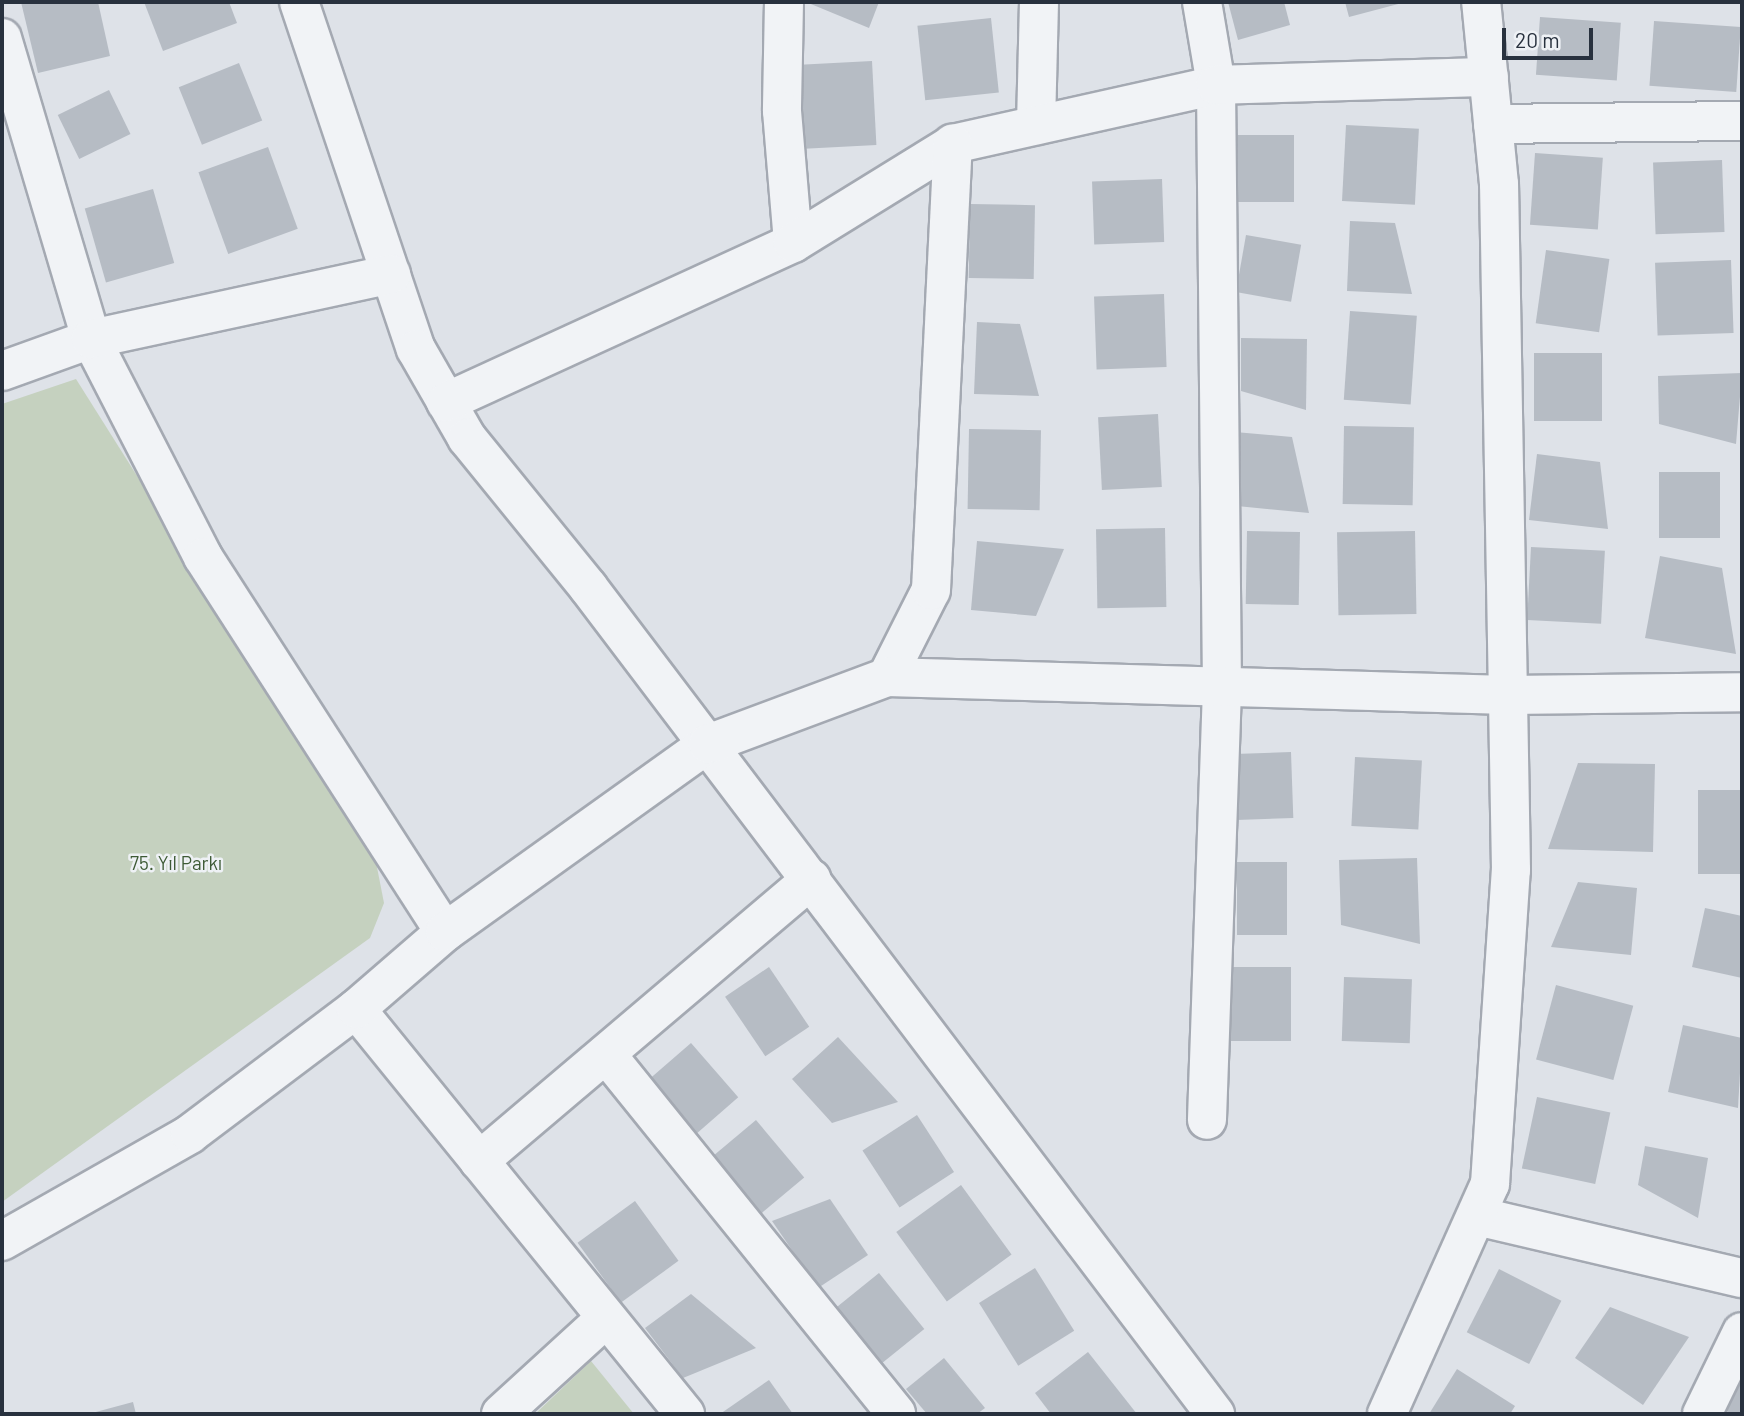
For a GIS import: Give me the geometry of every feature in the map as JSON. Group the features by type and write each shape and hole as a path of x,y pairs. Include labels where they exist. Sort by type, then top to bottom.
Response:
{"street":[{"path":"299,2 416,349 467,438 708,744 1215,1414"},
{"path":"784,2 782,111 793,243"},
{"path":"1036,125 1039,2"},
{"path":"1202,2 1216,85 1222,689 1207,1120"},
{"path":"1387,1414 1490,1184 1511,870 1493,124 1481,2"},
{"path":"2,38 91,339 203,557 445,932"},
{"path":"446,402 793,243 953,144 1216,85 1489,77"},
{"path":"1493,124 1742,121"},
{"path":"887,677 931,590 953,144"},
{"path":"2,371 91,339 391,274"},
{"path":"2,1241 190,1134 356,1009 445,932 708,744 887,677 1222,689 1508,695 1742,692"},
{"path":"480,1161 811,879"},
{"path":"356,1009 685,1414"},
{"path":"606,1054 896,1414"},
{"path":"1476,1216 1742,1278"},
{"path":"501,1414 606,1318"},
{"path":"1702,1414 1742,1332"}],"green space":[{"name":"75. Yıl Parkı","path":"76,379 374,852 384,903 370,938 2,1202 2,404"},
{"path":"591,1361 634,1414 535,1414"}],"building":[{"path":"21,2 98,2 110,56 38,73"},
{"path":"144,2 229,2 237,23 163,51"},
{"path":"806,2 879,2 869,28"},
{"path":"1228,2 1284,2 1290,25 1238,40"},
{"path":"1345,2 1402,2 1402,3 1349,17"},
{"path":"1540,17 1621,23 1617,81 1536,75"},
{"path":"991,18 999,93 925,100 917,26"},
{"path":"1654,21 1741,27 1736,92 1649,86"},
{"path":"872,61 876,145 804,149 800,65"},
{"path":"239,63 262,120 202,145 179,87"},
{"path":"109,90 130,134 79,159 58,115"},
{"path":"1346,125 1419,129 1415,205 1342,201"},
{"path":"1234,135 1294,135 1294,202 1234,202"},
{"path":"268,147 298,229 228,254 198,172"},
{"path":"1535,153 1603,158 1598,230 1530,225"},
{"path":"1722,160 1725,232 1656,234 1653,162"},
{"path":"1162,179 1164,242 1094,244 1092,181"},
{"path":"153,189 174,263 106,283 85,209"},
{"path":"970,204 1035,205 1034,279 969,278"},
{"path":"1350,221 1395,223 1412,294 1347,291"},
{"path":"1246,235 1301,245 1291,302 1236,292"},
{"path":"1546,250 1609,259 1599,332 1536,323"},
{"path":"1731,260 1734,333 1658,336 1655,263"},
{"path":"1164,294 1167,367 1097,369 1094,296"},
{"path":"1350,311 1417,316 1411,404 1344,400"},
{"path":"977,322 1020,324 1039,396 974,394"},
{"path":"1241,338 1307,339 1306,410 1241,391"},
{"path":"1534,353 1602,353 1602,421 1534,421"},
{"path":"1742,373 1736,444 1659,424 1658,376"},
{"path":"1158,414 1162,487 1102,490 1098,417"},
{"path":"1344,426 1414,427 1413,505 1343,504"},
{"path":"969,429 1041,430 1040,510 968,509"},
{"path":"1235,432 1292,437 1309,513 1227,505"},
{"path":"1537,454 1600,462 1608,529 1529,520"},
{"path":"1659,472 1720,472 1720,538 1659,538"},
{"path":"1165,528 1166,607 1097,608 1096,529"},
{"path":"1247,531 1300,532 1299,605 1246,604"},
{"path":"1415,531 1416,614 1338,615 1337,532"},
{"path":"977,541 1064,549 1036,616 971,610"},
{"path":"1531,547 1605,551 1601,624 1527,620"},
{"path":"1660,556 1722,568 1736,654 1645,638"},
{"path":"1291,752 1293,818 1236,820 1234,754"},
{"path":"1355,757 1422,761 1418,829 1351,826"},
{"path":"1578,763 1655,764 1653,852 1548,849"},
{"path":"1698,790 1742,790 1742,874 1698,874"},
{"path":"1417,858 1420,944 1341,925 1339,860"},
{"path":"1237,862 1287,862 1287,935 1237,935"},
{"path":"1578,882 1637,888 1631,955 1551,947"},
{"path":"1705,908 1742,916 1742,978 1692,967"},
{"path":"769,967 809,1027 765,1056 725,997"},
{"path":"1231,967 1291,967 1291,1041 1231,1041"},
{"path":"1344,977 1412,979 1410,1043 1342,1041"},
{"path":"1556,985 1633,1006 1613,1080 1536,1059"},
{"path":"1683,1025 1742,1038 1738,1108 1668,1092"},
{"path":"838,1037 898,1102 832,1123 792,1079"},
{"path":"691,1043 738,1097 693,1137 646,1082"},
{"path":"1537,1097 1610,1113 1595,1184 1522,1168"},
{"path":"917,1115 954,1172 900,1207 862,1150"},
{"path":"756,1120 804,1177 754,1219 706,1162"},
{"path":"1645,1146 1708,1158 1698,1218 1638,1185"},
{"path":"961,1185 1012,1255 947,1302 896,1232"},
{"path":"830,1199 868,1255 818,1288 772,1221"},
{"path":"635,1201 678,1261 621,1303 578,1243"},
{"path":"1035,1268 1074,1331 1018,1366 979,1303"},
{"path":"1499,1269 1561,1301 1529,1364 1467,1332"},
{"path":"879,1273 924,1329 882,1364 836,1308"},
{"path":"691,1294 756,1348 683,1378 645,1328"},
{"path":"1610,1307 1689,1337 1643,1405 1575,1358"},
{"path":"1088,1352 1137,1414 1051,1414 1035,1393"},
{"path":"944,1358 985,1408 977,1414 927,1414 906,1389"},
{"path":"1457,1369 1515,1406 1510,1414 1429,1414"},
{"path":"1742,1374 1742,1414 1733,1414 1724,1410"},
{"path":"769,1380 793,1414 720,1414"},
{"path":"133,1402 136,1414 92,1414 92,1413"}]}
